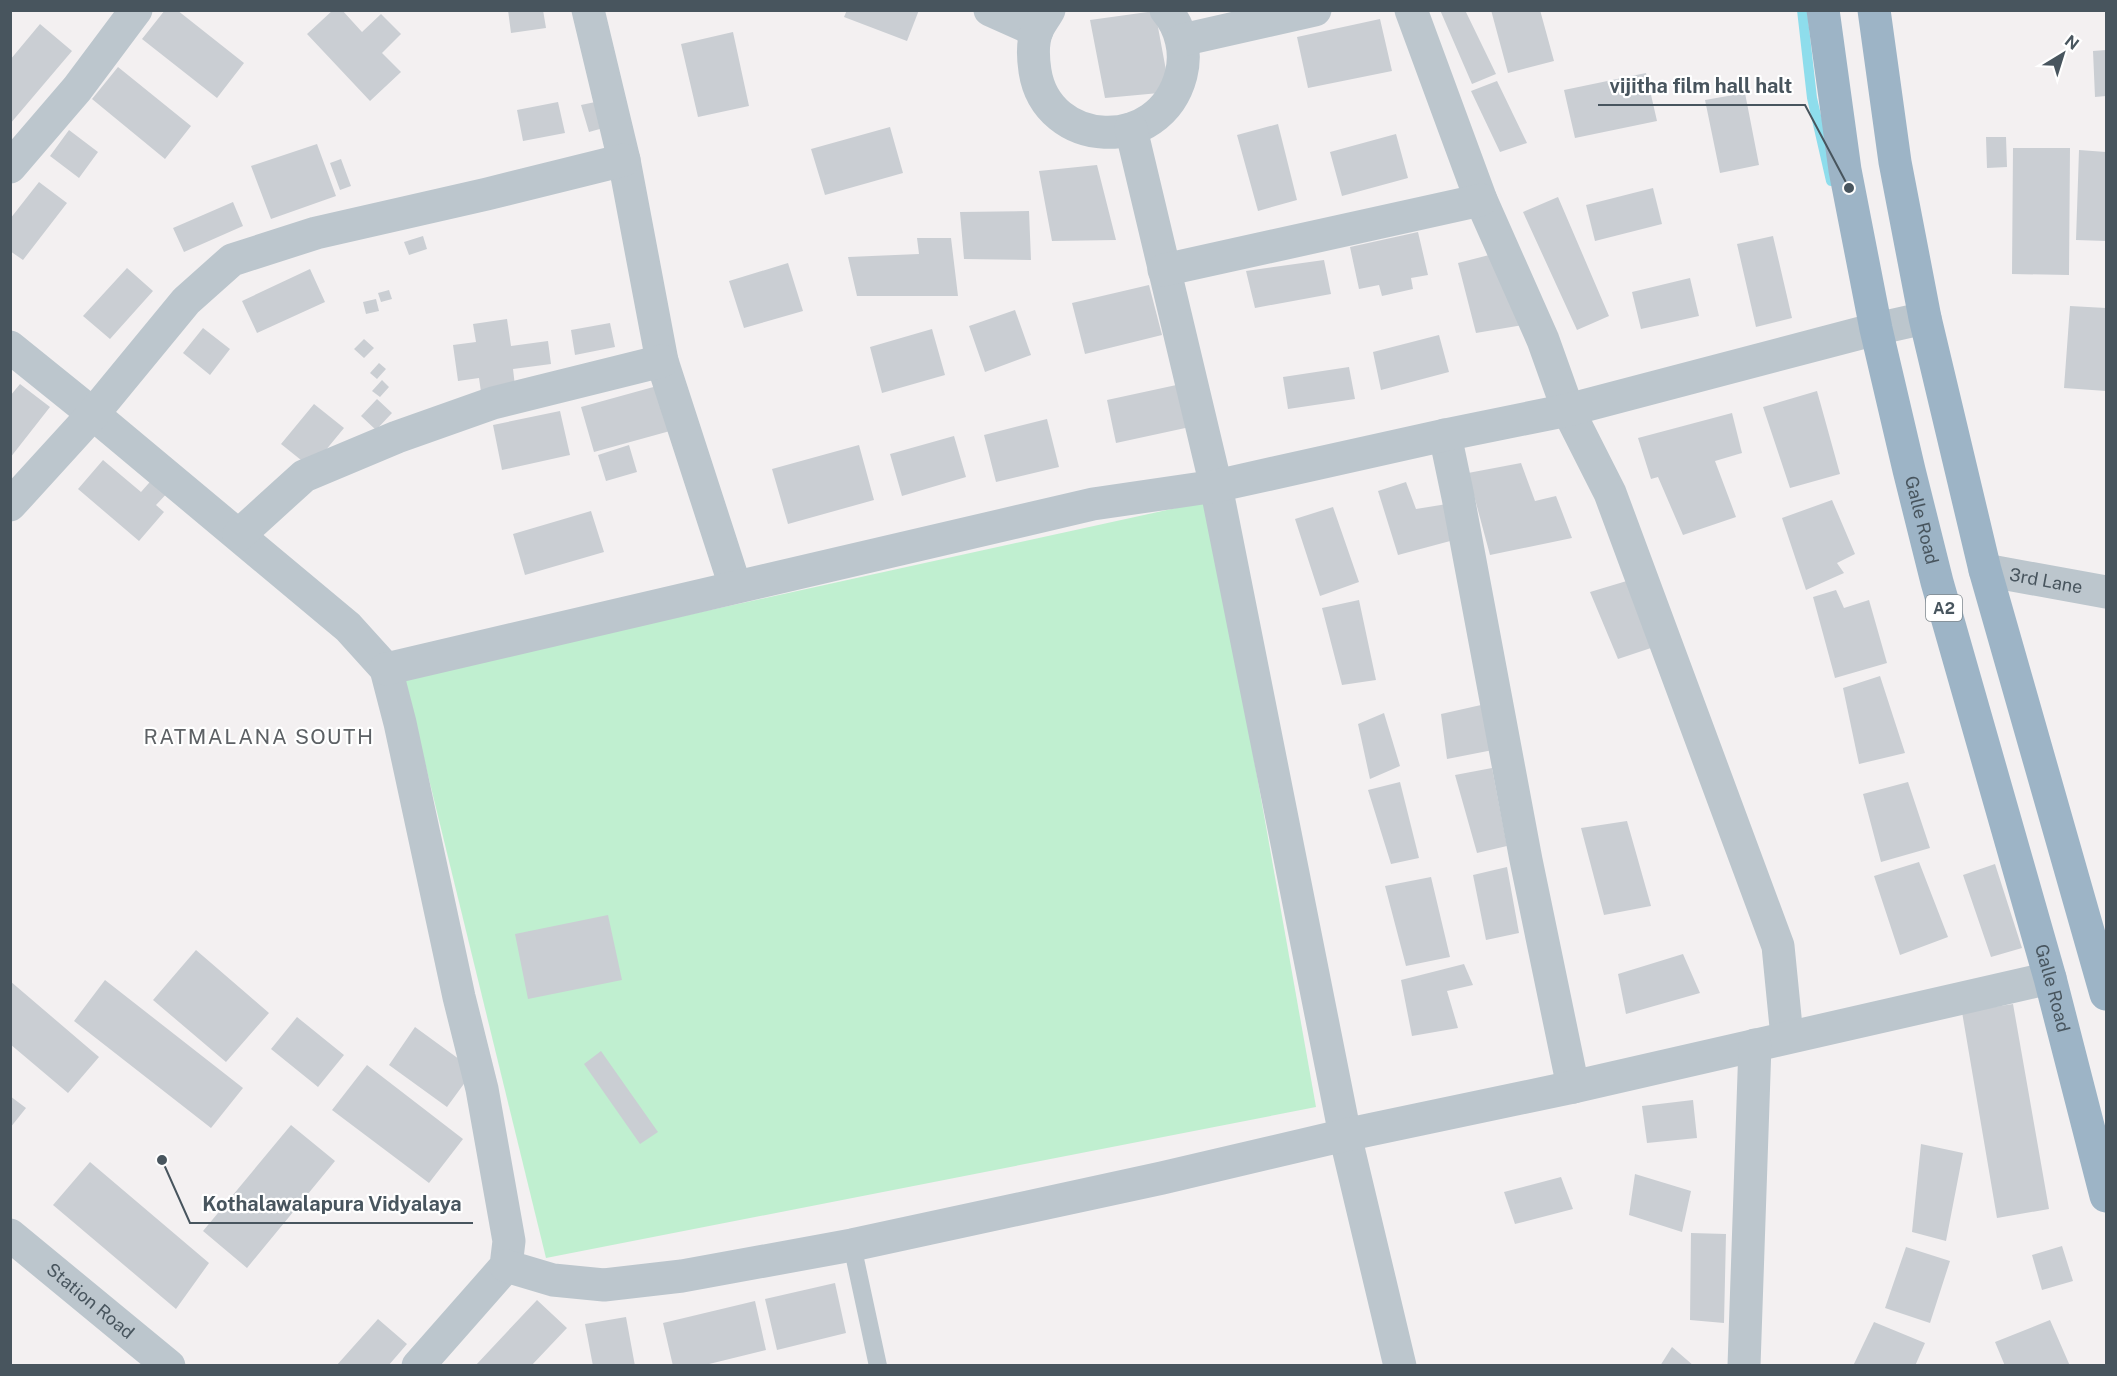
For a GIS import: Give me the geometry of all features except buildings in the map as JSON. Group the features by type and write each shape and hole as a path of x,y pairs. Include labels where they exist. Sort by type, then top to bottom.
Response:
{"highway":[{"name":"Galle Road","path":"1823,10 1845,170 1876,329 1936,582 2050,978 2106,1196"},
{"path":"1874,10 1895,162 1925,318 1985,570 2106,994"}],"street":[{"path":"10,167 77,89 136,10"},
{"path":"588,10 624,160 662,361 735,586"},
{"path":"990,10 1043,20 1032,56 1036,81 1048,104 1068,121 1091,132 1118,133 1142,126 1163,111 1177,89 1184,65 1182,40 1173,18 1166,10"},
{"path":"1182,40 1315,10"},
{"path":"1411,10 1481,200 1543,340 1568,410 1610,494 1778,946 1788,1037"},
{"path":"1131,129 1216,486 1345,1135 1400,1365"},
{"path":"10,505 93,414 186,301 232,260 316,233 624,160"},
{"path":"1164,270 1481,200"},
{"path":"386,669 1093,504 1216,486 1568,410 1925,318"},
{"path":"10,347 348,627 386,669 459,997 482,1089 509,1241 506,1266 418,1365"},
{"path":"239,535 304,476 386,441 493,404 662,361"},
{"path":"1445,435 1526,860 1573,1087"},
{"name":"3rd Lane","path":"1985,570 2106,592"},
{"path":"506,1266 554,1280 604,1285 682,1276 852,1245 1162,1178 1345,1135 1573,1087 2050,978"},
{"path":"1744,1365 1755,1045"},
{"name":"Station Road","path":"10,1234 169,1365"}],"lane":[{"path":"852,1245 878,1365"}],"green space":[{"path":"1208,501 1316,1107 546,1258 404,677"}],"waterway":[{"path":"1802,10 1812,98 1831,181"}],"place":[{"name":"vijitha film hall halt","path":"1849,188"},
{"name":"Kothalawalapura Vidyalaya","path":"162,1160"}],"district":[{"name":"RATMALANA SOUTH","path":"259,737"}]}
